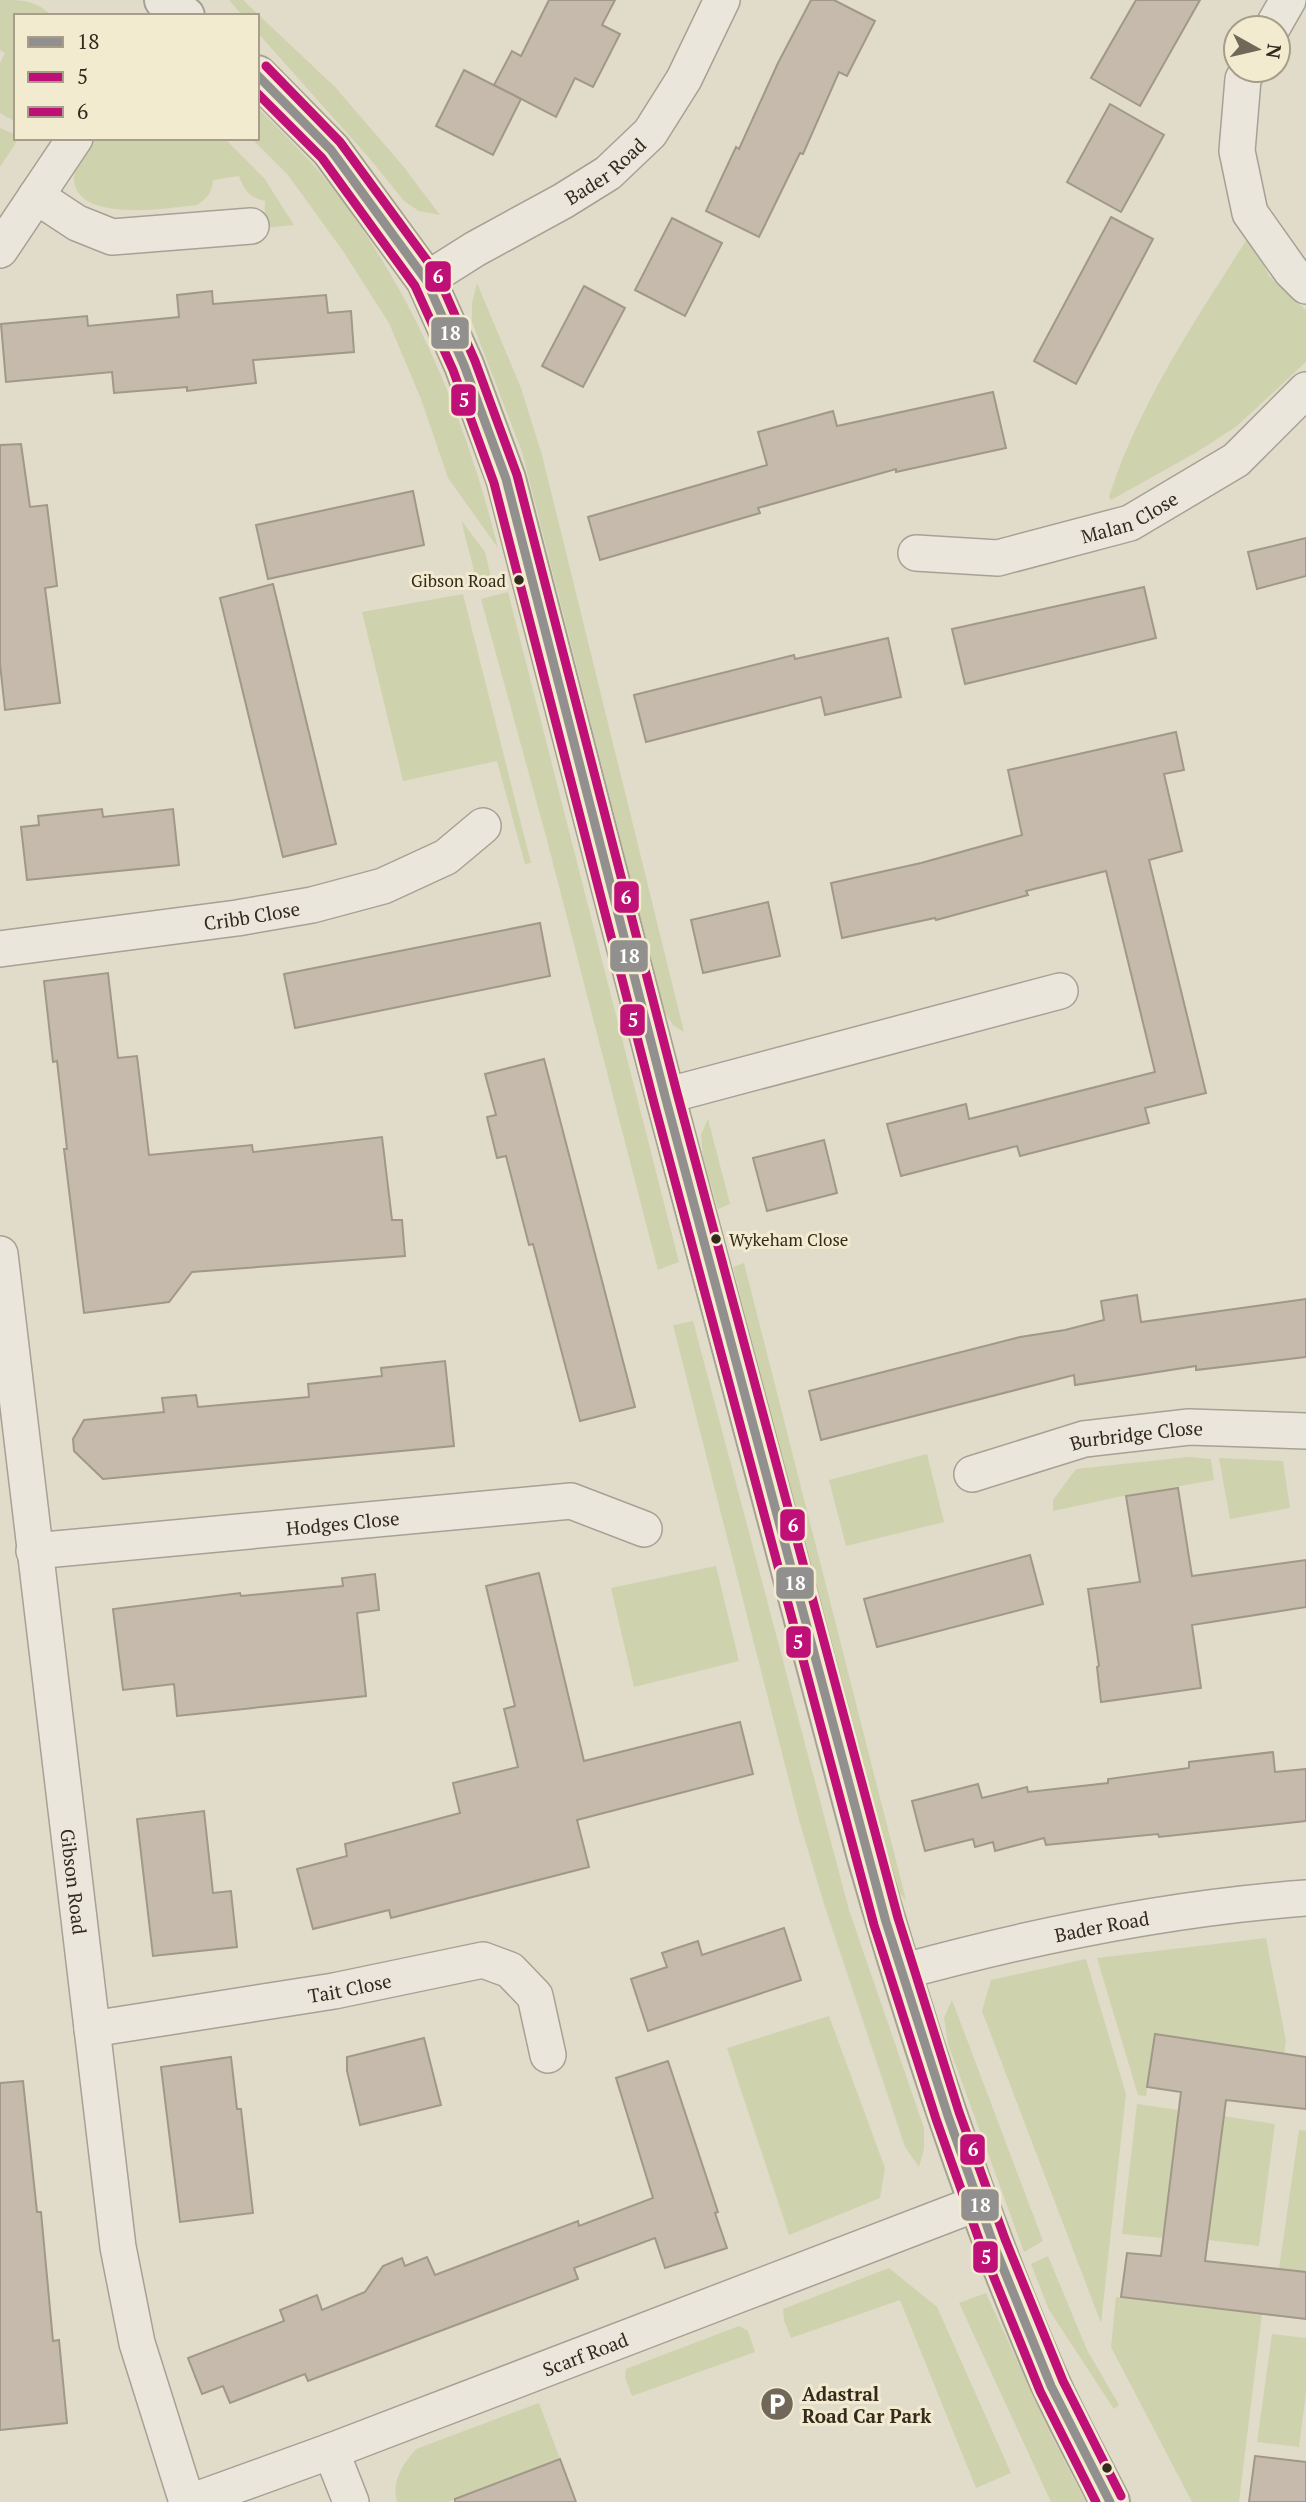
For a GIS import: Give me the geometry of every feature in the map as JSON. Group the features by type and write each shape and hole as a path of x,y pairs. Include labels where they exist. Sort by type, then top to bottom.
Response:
{"street":[{"path":"162,0 182,14"},
{"name":"Bader Road","path":"426,280 475,249 563,201 608,173 625,157 650,133 684,79 722,0"},
{"path":"259,77 331,149 426,280 464,365 506,480 665,1096 864,1844 901,1972 978,2203 1044,2371 1110,2502"},
{"path":"1242,84 1237,151 1250,213 1306,286"},
{"path":"0,250 74,140"},
{"path":"36,196 78,223 112,237 251,226"},
{"name":"Malan Close","path":"916,553 998,558 1130,523 1236,460 1306,390"},
{"name":"Cribb Close","path":"0,949 237,918 312,905 395,881 446,857 483,826"},
{"path":"665,1096 1060,991"},
{"name":"Gibson Road","path":"0,1254 118,2247 137,2343 189,2502"},
{"name":"Burbridge Close","path":"972,1474 1084,1439 1189,1427 1306,1431"},
{"name":"Hodges Close","path":"34,1551 571,1501 644,1529"},
{"name":"Bader Road","path":"901,1972 948,1959 1123,1923 1248,1902 1306,1898"},
{"name":"Tait Close","path":"92,2029 334,1991 483,1960 510,1970 535,1996 548,2055"},
{"name":"Scarf Road","path":"189,2502 331,2451 978,2203"},
{"path":"331,2451 351,2502"}],"green space":[{"path":"0,0 28,2 49,14 14,14 14,121 0,113 0,63 5,53 0,50"},
{"path":"229,0 243,0 258,14 241,14"},
{"path":"259,15 335,87 403,166 440,215 419,211 404,201 259,34"},
{"path":"259,109 333,189 389,271 413,315 453,406 485,500 498,548 448,478 421,399 389,323 343,251 288,175 253,140 259,140"},
{"path":"0,128 14,134 14,140 18,140 0,167"},
{"path":"92,140 226,140 264,178 294,225 264,228 265,201 248,193 239,176 213,180 209,194 197,205 145,210 105,207 89,202 78,192 74,177"},
{"path":"1247,239 1256,248 1269,276 1306,310 1306,362 1237,426 1197,452 1111,500 1109,497 1121,462 1152,396 1188,332"},
{"path":"477,283 521,388 542,455 684,1032 673,1025 665,1013 522,452 472,322 472,303"},
{"path":"461,520 485,552 493,586 479,590"},
{"path":"508,592 679,1262 658,1270 547,840 481,599"},
{"path":"463,594 531,863 525,864 497,761 403,781 362,612"},
{"path":"708,1119 730,1204 718,1209 703,1158 701,1135"},
{"path":"744,1263 906,1900 896,1890 888,1873 733,1267"},
{"path":"693,1321 849,1910 924,2128 924,2149 919,2167 905,2147 824,1904 799,1820 673,1325"},
{"path":"927,1454 944,1522 846,1546 829,1480"},
{"path":"1188,1457 1211,1459 1214,1480 1053,1511 1053,1500 1076,1469"},
{"path":"1219,1458 1283,1461 1290,1508 1230,1519"},
{"path":"716,1566 739,1661 634,1687 611,1588"},
{"path":"1266,1938 1286,2041 1284,2054 1155,2034 1146,2096 1138,2095 1097,1958"},
{"path":"1086,1959 1126,2094 1101,2323 982,2011 991,1980"},
{"path":"952,2000 1043,2241 1024,2252 948,2044 944,2018"},
{"path":"829,2016 885,2168 880,2198 789,2235 727,2048"},
{"path":"1137,2104 1179,2110 1163,2238 1122,2234"},
{"path":"1223,2116 1275,2124 1259,2246 1208,2240"},
{"path":"1299,2130 1306,2131 1306,2272 1279,2269"},
{"path":"1048,2256 1087,2350 1119,2405 1114,2409 1049,2310 1031,2264"},
{"path":"889,2268 937,2307 1011,2473 976,2488 900,2300 791,2338 783,2309"},
{"path":"986,2293 1052,2437 1086,2502 1051,2502 959,2303"},
{"path":"1116,2297 1262,2314 1239,2502 1192,2502 1111,2347"},
{"path":"739,2326 748,2331 755,2352 632,2396 625,2377 626,2369"},
{"path":"1272,2334 1306,2338 1306,2393 1299,2447 1257,2442"},
{"path":"539,2403 560,2459 448,2502 397,2502 397,2480 416,2449"}],"building":[{"path":"549,0 615,0 602,25 620,34 593,87 575,78 556,117 494,85 512,51 521,56"},
{"path":"811,0 834,0 875,21 847,76 839,72 803,154 800,153 759,237 706,211"},
{"path":"1136,0 1200,0 1140,106 1091,78"},
{"path":"464,70 521,99 493,155 436,126"},
{"path":"1110,104 1164,135 1121,212 1067,182"},
{"path":"1111,217 1153,239 1076,384 1034,361"},
{"path":"672,218 722,243 685,316 635,290"},
{"path":"584,286 625,308 583,387 542,366"},
{"path":"212,291 213,304 326,295 328,313 351,311 354,352 253,360 256,383 187,391 187,387 114,393 112,372 6,382 1,324 87,316 88,326 179,317 177,295"},
{"path":"993,392 1006,448 896,472 896,469 758,508 760,513 600,560 588,517 767,465 758,432 833,411 837,426"},
{"path":"21,444 30,507 47,505 57,586 45,588 60,703 5,710 0,664 0,445"},
{"path":"413,491 424,545 268,579 256,525"},
{"path":"1306,538 1306,576 1257,589 1248,552"},
{"path":"273,584 336,844 283,857 220,598"},
{"path":"1144,587 1156,638 965,684 952,629"},
{"path":"888,638 901,697 825,715 821,697 646,742 634,695 794,655 795,659"},
{"path":"1176,732 1184,770 1164,774 1182,851 1149,860 1206,1093 1145,1108 1149,1123 1020,1156 1017,1146 901,1176 887,1124 966,1104 969,1119 1155,1072 1106,871 1026,891 1028,895 936,920 935,918 842,938 831,883 921,863 1022,835 1008,770"},
{"path":"102,809 103,817 173,809 179,865 27,880 21,827 39,825 38,816"},
{"path":"768,902 780,956 703,973 691,920"},
{"path":"540,923 550,976 295,1028 284,974"},
{"path":"108,973 118,1058 137,1056 149,1155 252,1145 253,1152 382,1137 392,1220 402,1220 405,1256 192,1272 169,1302 84,1313 64,1149 67,1149 57,1061 53,1062 44,981"},
{"path":"544,1059 635,1407 580,1421 533,1244 529,1245 506,1156 497,1158 487,1117 496,1115 485,1074"},
{"path":"824,1140 837,1193 767,1211 753,1158"},
{"path":"1137,1295 1141,1322 1306,1299 1306,1357 1196,1370 1196,1366 1075,1385 1074,1375 821,1440 809,1391 1020,1337 1104,1320 1101,1301"},
{"path":"445,1361 454,1446 103,1479 74,1451 73,1439 84,1420 164,1412 162,1398 196,1395 198,1407 309,1397 308,1384 382,1376 381,1368"},
{"path":"1178,1488 1192,1576 1306,1560 1306,1607 1192,1625 1201,1688 1101,1702 1099,1666 1088,1589 1140,1582 1126,1496"},
{"path":"1030,1555 1043,1604 877,1647 864,1599"},
{"path":"539,1573 584,1761 740,1722 753,1774 577,1820 589,1867 391,1918 389,1910 313,1929 297,1869 347,1856 345,1844 460,1813 453,1783 518,1767 504,1709 515,1706 486,1586"},
{"path":"375,1574 379,1610 357,1613 366,1696 177,1716 174,1684 123,1690 113,1609 240,1593 241,1596 343,1586 342,1578"},
{"path":"1273,1752 1275,1772 1306,1769 1306,1821 1159,1837 1158,1834 1046,1845 1044,1838 995,1851 993,1842 975,1847 973,1839 925,1851 912,1801 978,1784 982,1798 1027,1787 1028,1792 1108,1783 1108,1779 1189,1768 1189,1762"},
{"path":"204,1811 213,1893 231,1891 237,1947 153,1956 137,1819"},
{"path":"784,1928 801,1980 648,2031 631,1979 667,1967 662,1953 698,1941 702,1955"},
{"path":"1155,2034 1306,2057 1306,2109 1226,2100 1205,2261 1306,2272 1306,2319 1121,2297 1127,2253 1161,2256 1181,2092 1147,2087"},
{"path":"424,2038 441,2105 360,2125 347,2071 347,2057"},
{"path":"231,2057 237,2109 241,2109 253,2213 180,2222 161,2067"},
{"path":"668,2061 718,2212 715,2213 727,2248 665,2268 655,2238 574,2268 578,2279 308,2381 305,2374 230,2403 223,2386 202,2394 188,2358 284,2321 280,2310 317,2295 322,2310 365,2292 383,2266 402,2258 405,2266 427,2257 435,2275 578,2221 579,2226 653,2198 616,2078"},
{"path":"23,2081 37,2212 41,2212 53,2341 59,2340 67,2423 0,2430 0,2083"},
{"path":"1255,2456 1306,2462 1306,2502 1249,2502"},
{"path":"560,2459 576,2502 455,2502 455,2499"}],"transit line":[{"name":"6","path":"266,66 340,142 437,274 475,361 517,475 677,1093 898,1918 959,2112 1005,2239 1063,2381 1121,2496"},
{"name":"18","path":"259,77 331,150 426,280 464,365 506,479 665,1096 886,1922 948,2116 993,2243 1051,2386 1110,2502"},
{"name":"5","path":"259,95 322,158 415,286 453,370 494,483 653,1099 874,1925 936,2119 982,2248 1040,2391 1096,2502"}],"place":[{"name":"Gibson Road","path":"519,580"},
{"name":"Wykeham Close","path":"716,1239"},
{"name":"Adastral Road Car Park","path":"777,2404"}]}
